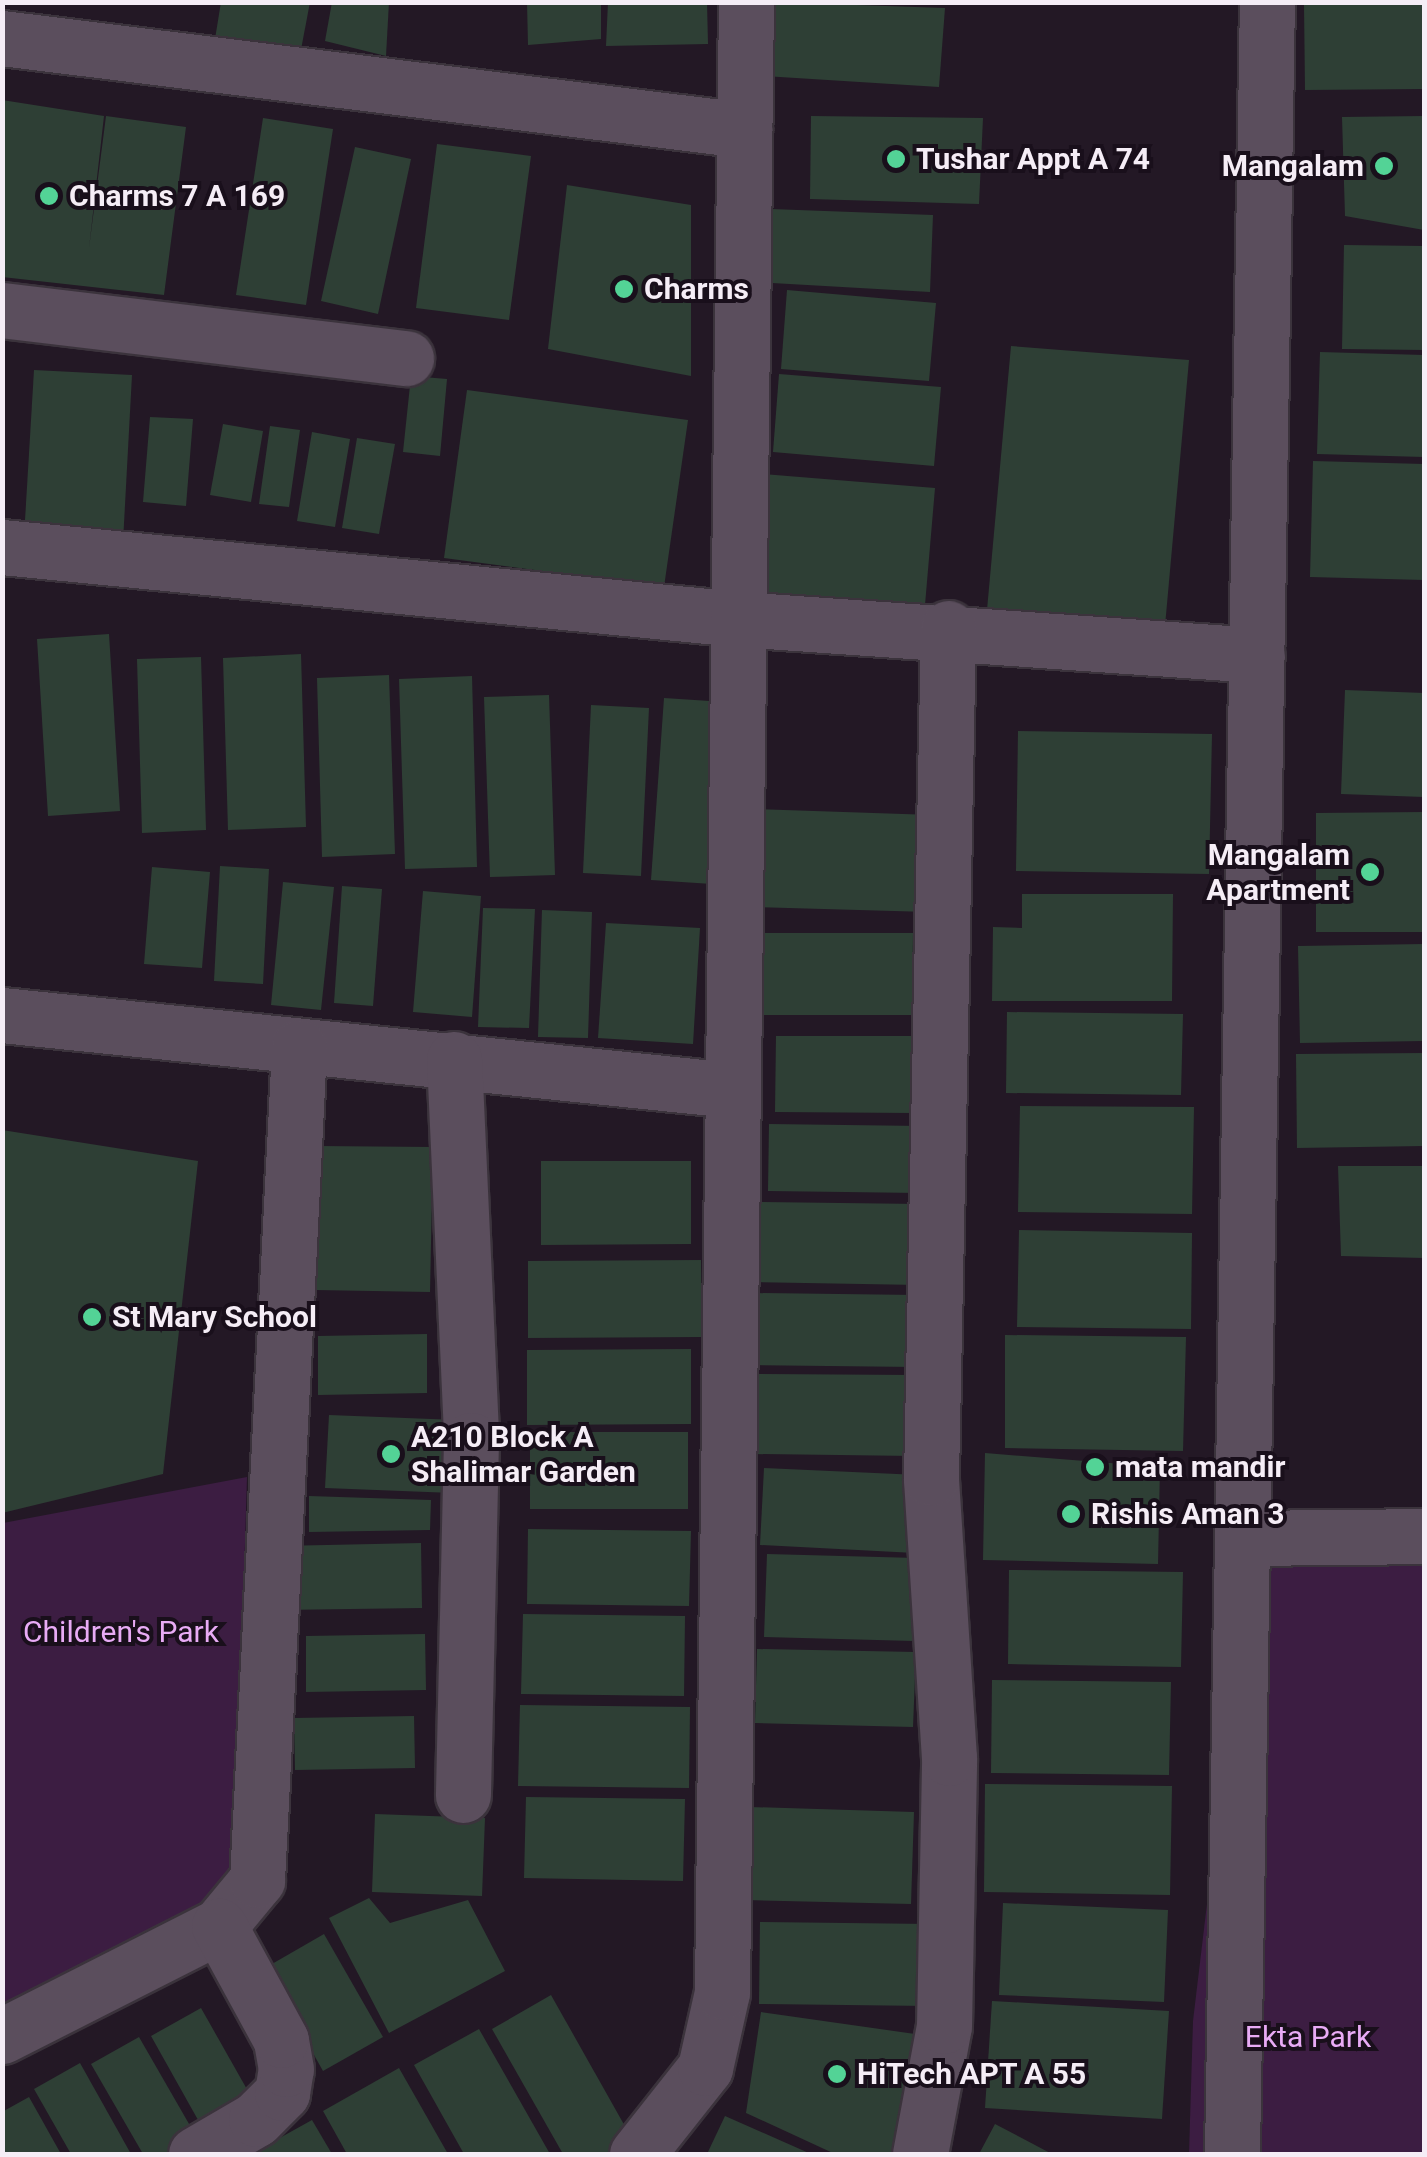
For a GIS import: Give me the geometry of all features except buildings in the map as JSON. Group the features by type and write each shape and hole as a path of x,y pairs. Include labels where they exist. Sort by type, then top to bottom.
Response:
{"street":[{"path":"637,2154 705,2068 722,1992 746,2"},
{"path":"1232,2154 1267,2"},
{"path":"2,38 744,130"},
{"path":"2,310 406,358"},
{"path":"2,547 738,619 948,628 1257,654"},
{"path":"920,2154 944,2026 949,1777 931,1478 948,628"},
{"path":"2,1015 732,1090"},
{"path":"2,2036 219,1926 256,1880 264,1839 273,1468 299,1047"},
{"path":"454,1060 471,1440 462,1795"},
{"path":"1243,1538 1424,1536"},
{"path":"196,2154 256,2120 282,2093 286,2069 281,2040 219,1926"}],"green space":[{"name":"Children's Park","path":"247,1477 234,1905 3,2030 3,1523"},
{"name":"Ekta Park","path":"1254,1510 1424,1521 1424,2154 1189,2154 1193,2021"}],"place":[{"name":"Tushar Appt A 74","path":"896,159"},
{"name":"Mangalam","path":"1384,166"},
{"name":"Charms 7 A 169","path":"49,196"},
{"name":"Charms","path":"624,289"},
{"name":"Mangalam Apartment","path":"1370,872"},
{"name":"St Mary School","path":"92,1317"},
{"name":"A210 Block A Shalimar Garden","path":"391,1454"},
{"name":"mata mandir","path":"1095,1467"},
{"name":"Rishis Aman 3","path":"1071,1514"},
{"name":"HiTech APT A 55","path":"837,2074"}]}
